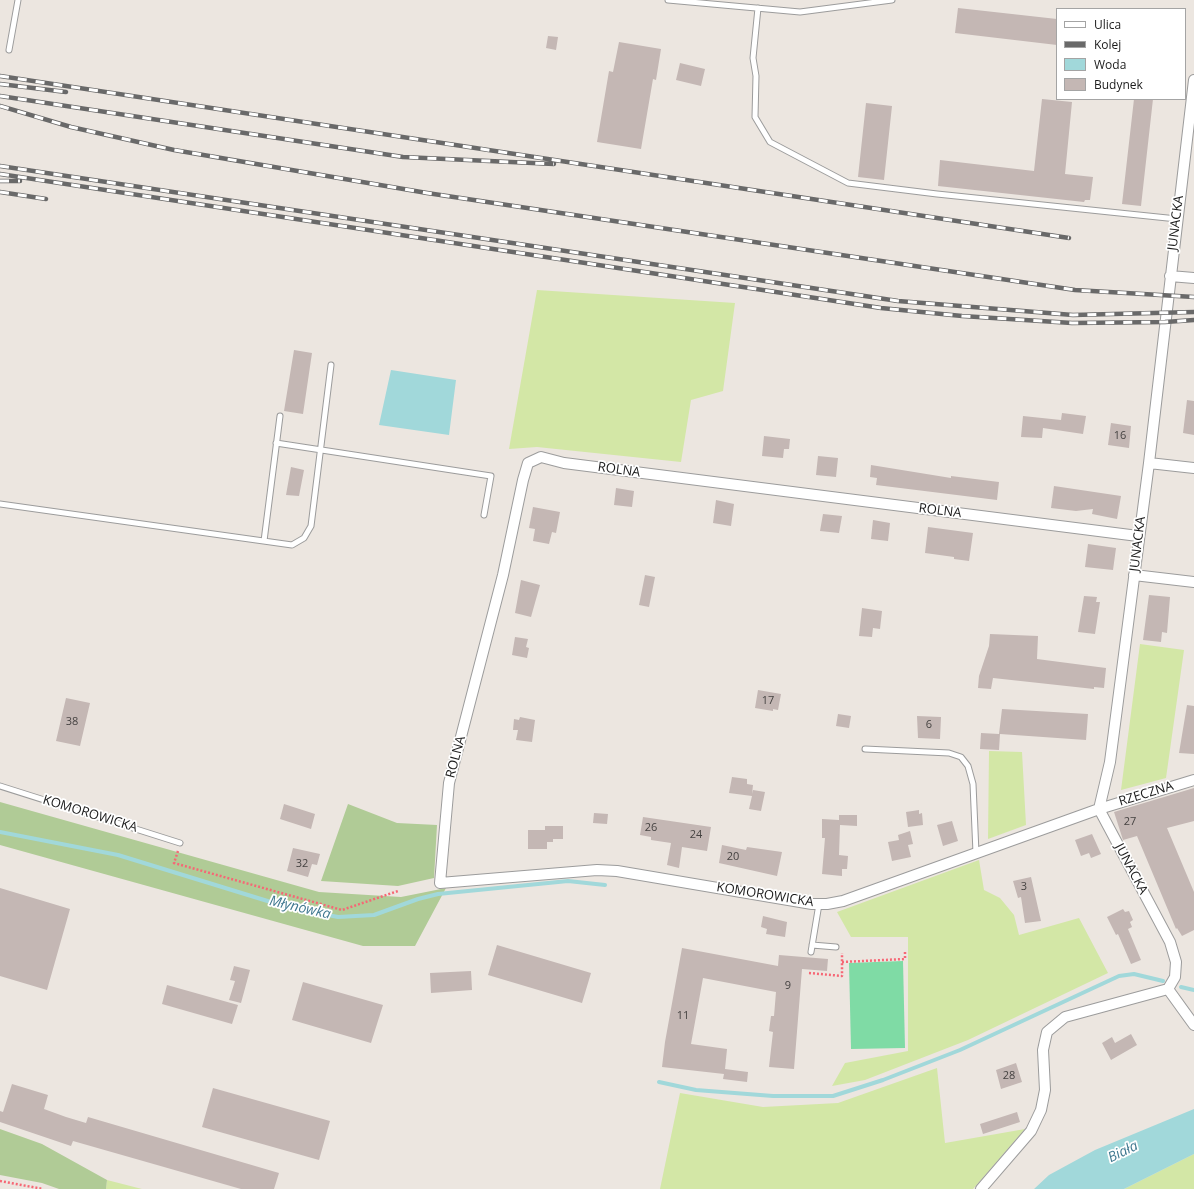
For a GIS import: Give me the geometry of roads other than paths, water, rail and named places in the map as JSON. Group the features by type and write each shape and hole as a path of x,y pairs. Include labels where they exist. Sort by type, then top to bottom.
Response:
{"street":[{"name":"JUNACKA","path":"1168,989 1175,977 1176,962 1170,942 1099,809 1110,762 1138,536 1149,463 1194,80"},
{"path":"1170,276 1194,278"},
{"name":"ROLNA","path":"440,883 449,783 503,575 528,463 541,457 564,463 1138,536"},
{"path":"1149,463 1194,468"},
{"path":"1134,575 1194,582"},
{"name":"RZECZNA","path":"1099,809 1194,780"},
{"name":"KOMOROWICKA","path":"440,883 597,870 617,871 819,904 843,901 1099,809"},
{"path":"981,1189 1031,1131 1041,1110 1045,1090 1043,1050 1047,1032 1065,1017 1094,1008 1134,1000 1168,989 1194,1024"}],"lane":[{"path":"9,50 18,0"},
{"path":"668,0 800,12 892,0"},
{"path":"758,8 753,58 756,76 755,117 770,142 848,183 936,194 1177,219"},
{"path":"0,504 292,545 304,538 310,526 331,365"},
{"path":"264,541 280,416"},
{"path":"276,443 491,476 484,515"},
{"path":"865,749 948,753 961,757 968,766 973,784 976,853"},
{"name":"KOMOROWICKA","path":"0,786 180,842"},
{"path":"811,952 819,904"},
{"path":"812,945 839,948"}],"water":[{"path":"391,370 456,380 449,435 379,425"},
{"name":"Biała","path":"1194,1109 1194,1154 1124,1189 1034,1189 1049,1175 1095,1150"}],"waterway":[{"name":"Młynówka","path":"0,832 118,855 287,907 338,917 374,915 418,899 438,894 568,881 605,885"},
{"path":"659,1082 696,1090 773,1096 833,1096 883,1080 960,1050 1119,976 1134,974 1163,981"},
{"path":"1181,987 1194,990"}],"railway":[{"path":"0,76 1069,238"},
{"path":"0,84 66,92"},
{"path":"0,96 403,157 554,164"},
{"path":"0,106 71,127 174,150 427,193 1075,290 1194,297"},
{"path":"0,166 898,301 1073,315 1194,312"},
{"path":"0,174 881,308 962,316 1072,323 1165,322 1194,320"},
{"path":"0,181 20,181"},
{"path":"0,192 46,199"}]}
